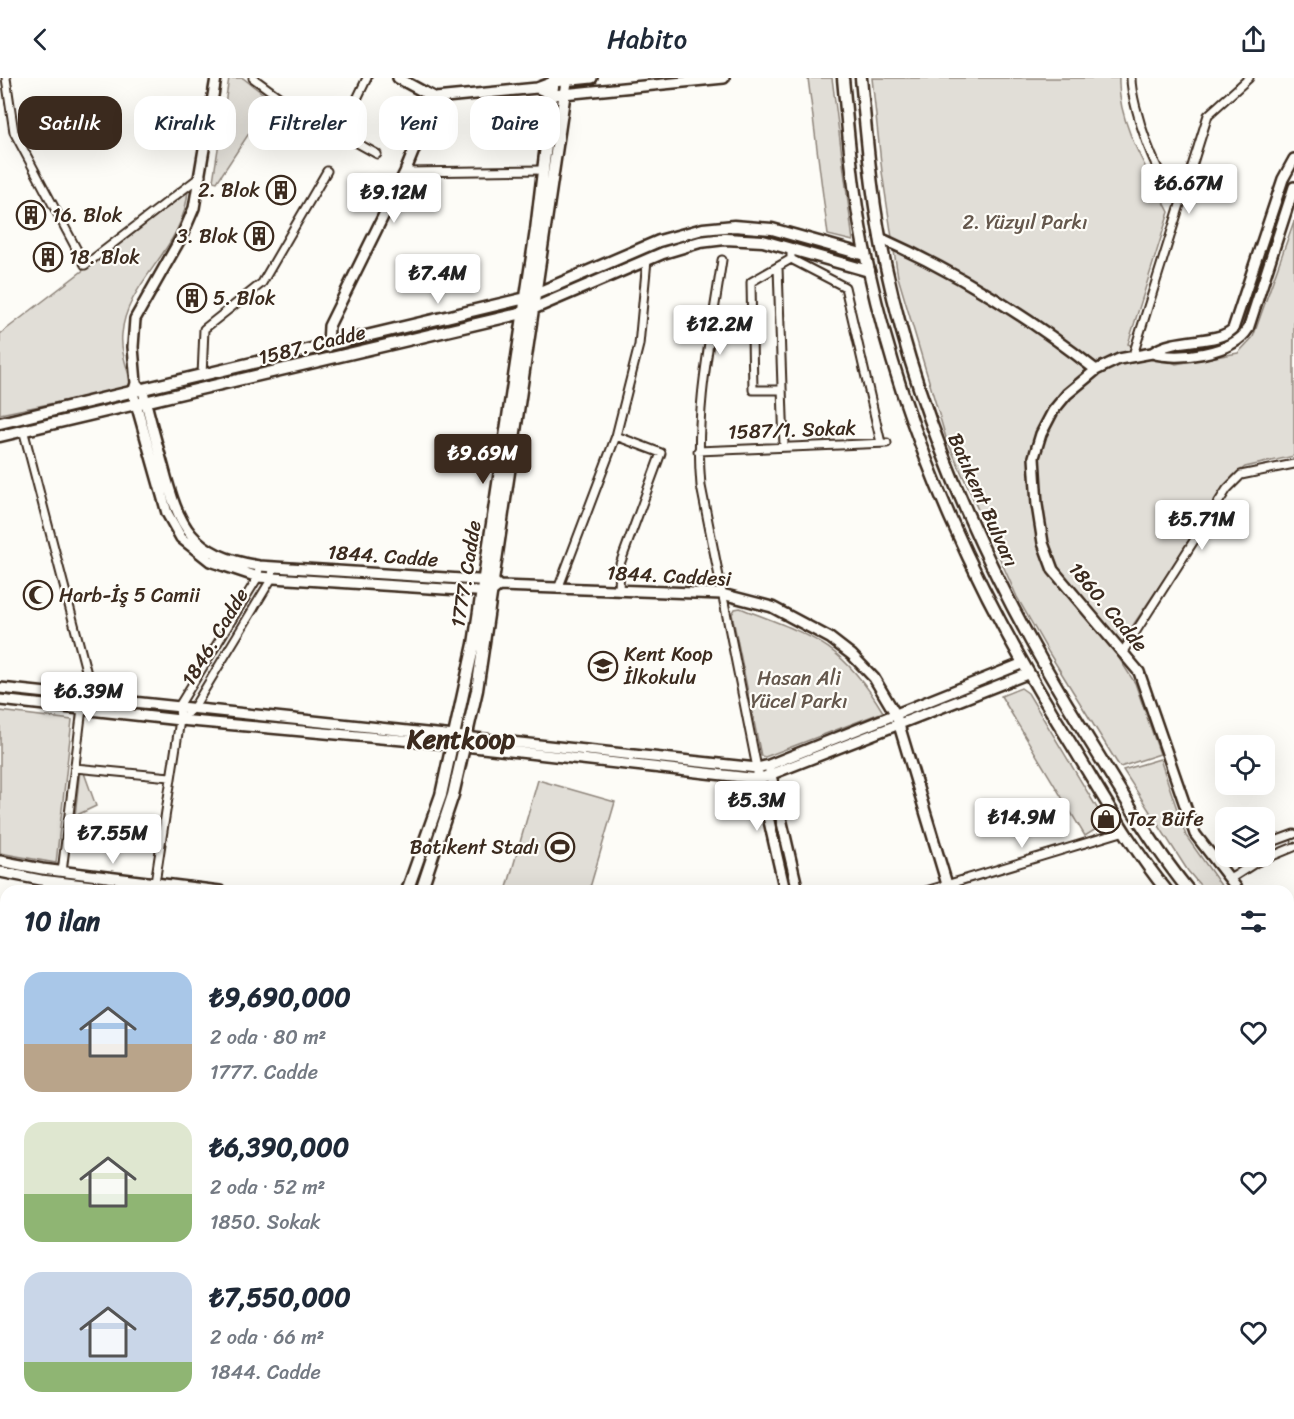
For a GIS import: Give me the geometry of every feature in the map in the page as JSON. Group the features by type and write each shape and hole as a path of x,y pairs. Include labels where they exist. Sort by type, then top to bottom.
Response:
{"main road":[{"name":"Batıkent Bulvarı","path":"843,78 852,173 868,271 892,363 918,442 974,573 1024,669 1125,831 1163,885"},
{"name":"Batıkent Bulvarı","path":"861,78 870,172 880,238 910,359 932,429 957,492 990,564 1049,677 1141,824 1185,885"},
{"name":"1777. Cadde","path":"530,296 567,79"},
{"name":"1777. Cadde","path":"423,885 449,812 467,741 530,296 553,80"},
{"name":"1587. Cadde","path":"0,423 137,389 328,347 530,296 659,241 714,227 772,228 865,255"},
{"name":"1587. Cadde","path":"0,436 24,433 528,311 681,247 719,240 754,240 791,254 847,264 868,271"},
{"path":"328,347 331,359"},
{"name":"1777. Cadde","path":"409,885 435,814 490,586"}],"street":[{"path":"6,78 13,128 85,265 201,176"},
{"name":"1844. Cadde","path":"216,78 201,176 189,222 135,319 133,347 137,389 164,505 175,530 192,549 210,561 258,577 490,586"},
{"path":"253,78 278,96"},
{"path":"359,96 368,78"},
{"path":"398,78 431,96"},
{"path":"455,96 537,88 553,80 592,78"},
{"path":"537,88 553,95 724,78"},
{"path":"1131,78 1133,101 1140,125 1168,188 1182,199"},
{"path":"1133,355 1209,111 1249,78"},
{"path":"367,149 377,154"},
{"path":"328,347 329,326 414,150"},
{"name":"1860. Cadde","path":"1152,353 1164,345 1221,336 1236,325 1283,179 1294,159"},
{"path":"405,172 544,170"},
{"path":"202,376 204,330 262,283 327,171"},
{"name":"1860. Cadde","path":"1215,862 1195,834 1143,681 1053,570 1043,543 1034,484 1034,456 1046,422 1066,394 1096,370 1133,355 1152,353 1166,357 1223,349 1234,345 1246,334 1294,187"},
{"path":"880,238 928,260 982,290 1096,370"},
{"path":"847,264 856,260 851,250"},
{"path":"782,390 753,390 751,282 778,267 791,254"},
{"name":"1587/1. Sokak","path":"698,451 884,443 845,287 791,254"},
{"path":"558,589 616,436 639,345 647,260"},
{"path":"722,260 699,414 698,451 701,486 759,779 783,885"},
{"path":"778,267 784,447"},
{"name":"1844. Cadde","path":"141,404 173,504 188,532 210,550 231,559 259,566 490,586"},
{"path":"24,433 87,674 83,696"},
{"path":"616,436 662,453 620,564 619,591"},
{"path":"1122,653 1227,489 1241,475 1294,464"},
{"name":"1846. Cadde","path":"154,885 180,720 179,706 258,577 259,566"},
{"name":"1846. Cadde","path":"180,720 194,707 272,578 273,567"},
{"name":"1844. Caddesi","path":"490,586 722,594 762,603 830,638 852,655 874,678 896,715 947,885"},
{"path":"0,700 453,746 467,741 757,768 1024,669"},
{"path":"0,688 456,734 467,741 759,779 900,725 1024,669"},
{"path":"62,872 82,708"},
{"path":"769,765 797,885"},
{"path":"75,768 170,777"},
{"path":"957,885 1125,831"},
{"path":"1275,841 1294,834"},
{"path":"1230,879 1255,863 1294,847"},
{"path":"0,861 142,885"},
{"name":"1860. Cadde","path":"1220,867 1234,885"},
{"path":"0,872 53,885"}],"green space":[{"path":"229,78 243,78 266,96 248,96 248,135 217,182 213,181 218,150 236,150 236,96 226,96"},
{"path":"808,78 832,78 853,241 828,235"},
{"name":"2. Yüzyıl Parkı","path":"872,78 1119,78 1123,113 1129,130 1169,212 1128,344 1176,364 1238,353 1253,337 1294,221 1294,456 1245,467 1233,476 1115,652 1135,683 1160,754 1120,767 1017,597 946,438 898,277 882,172"},
{"path":"188,190 177,230 133,298 126,315 122,347 132,387 0,414 0,334"},
{"name":"Hasan Ali Yücel Parkı","path":"740,608 787,626 823,644 853,670 883,712 765,757 761,756 732,614 735,609"},
{"path":"1021,688 1028,693 1106,823 1085,836 1001,696"},
{"path":"0,711 72,720 56,863 0,853"},
{"path":"1160,759 1186,836 1221,885 1200,885 1188,871 1123,770"},
{"path":"80,770 83,770 96,806 75,816"},
{"name":"Batıkent Stadı","path":"538,780 615,802 591,885 508,885"}],"place":[{"name":"2. Blok","path":"281,190"},
{"name":"16. Blok","path":"31,215"},
{"name":"3. Blok","path":"259,236"},
{"name":"18. Blok","path":"48,257"},
{"name":"5. Blok","path":"192,298"},
{"name":"Harb-İş 5 Camii","path":"38,595"},
{"name":"Kent Koop İlkokulu","path":"603,666"},
{"name":"Toz Büfe","path":"1106,819"},
{"name":"Batıkent Stadı","path":"560,847"}],"district":[{"name":"Kentkoop","path":"461,739"}]}
